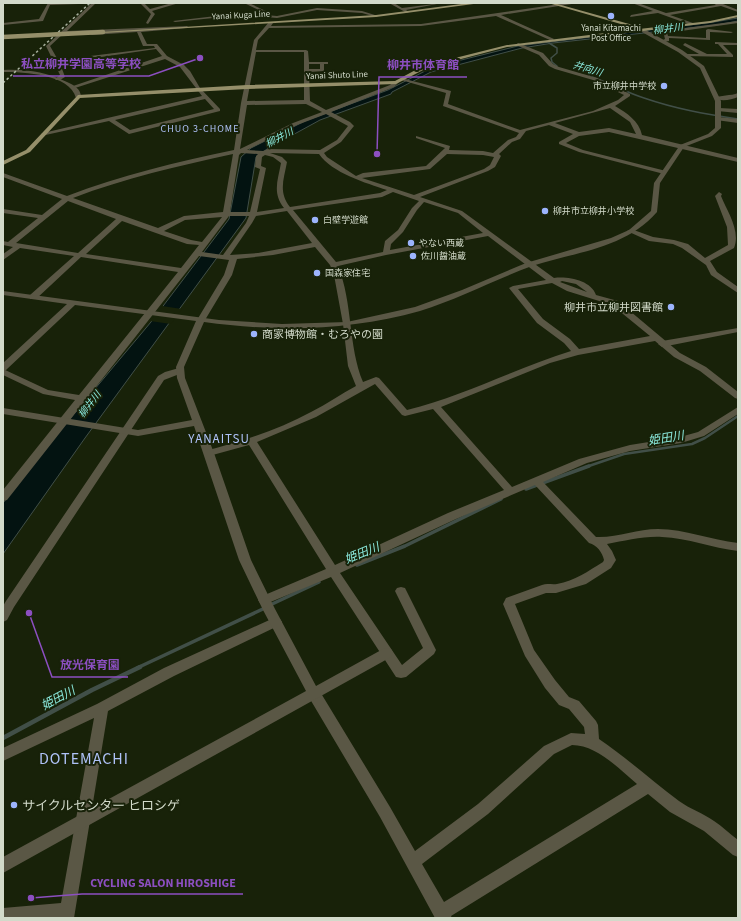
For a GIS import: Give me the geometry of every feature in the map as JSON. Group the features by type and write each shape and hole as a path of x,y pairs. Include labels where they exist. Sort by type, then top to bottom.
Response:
{"main road":[{"name":"Yanai Kuga Line","path":"3,37 186,27 272,21 276,18 376,16 479,3"},
{"path":"550,3 645,31"},
{"name":"Yanai Shuto Line","path":"78,97 198,89 396,82 404,80 425,67 518,44 645,31 738,16"},
{"path":"3,163 28,151 78,97"}],"street":[{"path":"58,79 62,77 62,75 48,46 94,3"},
{"path":"142,3 153,14 148,23"},
{"path":"150,10 177,3"},
{"path":"246,3 276,18"},
{"path":"391,3 409,13"},
{"path":"402,9 440,3"},
{"path":"267,27 421,25 576,3"},
{"path":"634,3 691,24"},
{"path":"715,3 738,11"},
{"path":"3,24 41,20 49,4 77,4"},
{"path":"666,14 722,5"},
{"path":"168,22 237,14 276,18 318,7 362,12 376,16"},
{"path":"631,16 659,12"},
{"path":"496,14 552,40"},
{"path":"272,21 256,40 237,150 276,157 284,162 279,194 281,200 334,265 338,275 347,324 352,366 361,387"},
{"path":"665,39 665,32 738,22"},
{"path":"58,36 138,28 148,23 155,23"},
{"path":"96,28 186,27"},
{"path":"111,120 129,132 218,110 198,89 188,72 182,66 165,57 155,45 145,45 138,28"},
{"path":"731,32 708,30 708,37 711,42 738,44"},
{"path":"3,293 219,322 282,326 347,324 391,316 444,300 529,265 614,240 631,231 654,212 656,187 664,172 682,146 715,132 718,128 719,110 717,98 702,68 665,39 645,31"},
{"path":"62,32 85,33"},
{"path":"3,37 41,38"},
{"path":"665,39 738,37"},
{"path":"720,43 731,56"},
{"path":"414,197 493,166 498,156 496,155 506,143 518,138 525,129 610,106 619,103 628,96 600,81 557,68 551,65 541,54 518,44"},
{"path":"685,44 705,54"},
{"path":"57,62 158,49"},
{"path":"254,51 306,51 306,85 308,102"},
{"path":"686,55 705,54 738,56"},
{"path":"73,87 165,57"},
{"path":"306,71 322,70 324,63 307,63"},
{"path":"3,71 49,74 73,87 78,93 78,97"},
{"path":"404,80 449,92 445,105 522,132"},
{"path":"3,497 68,421 81,398 153,313 183,271 198,254 228,214 236,154 295,124 392,86 396,82"},
{"path":"717,98 731,98 738,95"},
{"path":"43,135 106,119 111,120 206,97"},
{"path":"222,256 249,223 263,168 258,167 259,156 268,151 321,152 339,141 351,126 308,102 244,103"},
{"path":"610,106 623,112 636,126 639,135 637,136"},
{"path":"719,110 738,111"},
{"path":"150,111 156,114"},
{"path":"162,118 168,122"},
{"path":"718,119 738,121"},
{"path":"549,123 578,134"},
{"path":"664,172 581,151 561,142 578,134 609,130 738,160"},
{"path":"356,178 363,175 428,168 445,152 448,147 418,137"},
{"path":"7,243 44,217 67,198 93,188 163,167 244,151"},
{"path":"321,152 325,158 356,178 460,212 551,280 570,289 594,295 615,303 677,356 703,370 738,396"},
{"path":"445,152 496,155"},
{"path":"3,176 190,242 204,244"},
{"path":"158,231 184,218 228,214 251,215 289,210 382,195 392,190"},
{"path":"706,262 731,246 733,240 731,229 718,196 719,194"},
{"path":"386,254 388,243 401,231 414,209 423,200"},
{"path":"3,210 44,217"},
{"path":"33,297 121,218"},
{"path":"631,231 652,239 681,244 709,264 714,273 726,283 738,290"},
{"path":"334,265 489,234"},
{"path":"7,243 183,271"},
{"path":"198,254 234,257 265,255 318,244"},
{"path":"3,258 19,245"},
{"path":"234,257 228,274 201,320 183,358 180,371 245,560 266,604 314,694 385,812 442,915 641,789 648,787"},
{"path":"551,280 513,288 540,321 567,341 577,352"},
{"path":"726,283 738,280"},
{"path":"3,368 74,302"},
{"path":"209,453 278,430 324,410 365,383 376,380 387,390 405,413 435,406 532,366 577,352 738,330"},
{"path":"3,617 10,604 161,378 168,374 180,371"},
{"path":"3,372 46,392 81,398"},
{"path":"435,406 511,492"},
{"path":"266,604 452,516 583,461 606,453 681,440 700,434 738,410"},
{"path":"3,411 110,427 138,433 197,422"},
{"path":"251,440 333,572 401,673 430,650 401,591"},
{"path":"537,481 589,537 598,541 608,554 610,560 607,565 582,581 556,589 546,588 510,601 509,604 529,652 550,684 564,701 574,705 591,725 592,742"},
{"path":"598,541 634,534 666,533 682,534 715,544 738,547"},
{"path":"3,755 102,708 169,672 276,622"},
{"path":"3,865 387,654"},
{"path":"3,916 67,914 102,708"},
{"path":"412,862 483,809 549,750 571,739 582,739 592,742 616,758 642,779 648,787 656,791 675,807 709,826 738,850"}],"water":[{"name":"柳井川","path":"738,18 738,21 717,25 553,43 522,48 431,72 392,92 391,94 320,120 267,149 256,157 246,218 85,438 3,554 3,503 68,421 151,322 229,219 241,157 251,148 305,121 388,90 433,67 518,46"}],"pier":[{"path":"162,306 182,309 171,324 150,321"}],"waterway":[{"name":"井向川","path":"549,43 557,48 557,53 551,58 552,62 557,66"},
{"name":"井向川","path":"589,76 637,96 656,102 691,111 738,119"},
{"name":"姫田川","path":"586,467 624,454 692,444 705,438 738,416"},
{"name":"姫田川","path":"526,489 589,466"},
{"name":"姫田川","path":"357,565 405,546 501,499"},
{"name":"姫田川","path":"270,605 319,582"},
{"name":"姫田川","path":"137,668 265,608"},
{"name":"姫田川","path":"3,738 92,690 140,667"}],"railway":[{"path":"3,83 90,3"}],"place":[{"name":"Yanai Kitamachi Post Office","path":"611,16"},
{"name":"私立柳井学園高等学校","path":"200,58"},
{"name":"市立柳井中学校","path":"664,86"},
{"name":"柳井市体育館","path":"377,154"},
{"name":"柳井市立柳井小学校","path":"545,211"},
{"name":"白壁学遊館","path":"315,220"},
{"name":"やない西蔵","path":"411,243"},
{"name":"佐川醤油蔵","path":"413,256"},
{"name":"国森家住宅","path":"317,273"},
{"name":"柳井市立柳井図書館","path":"671,307"},
{"name":"商家博物館・むろやの園","path":"254,334"},
{"name":"放光保育園","path":"29,613"},
{"name":"サイクルセンター ヒロシゲ","path":"14,805"},
{"name":"CYCLING SALON HIROSHIGE","path":"31,898"}],"district":[{"name":"CHUO 3-CHOME","path":"200,128"},
{"name":"YANAITSU","path":"219,438"},
{"name":"DOTEMACHI","path":"84,758"}]}
